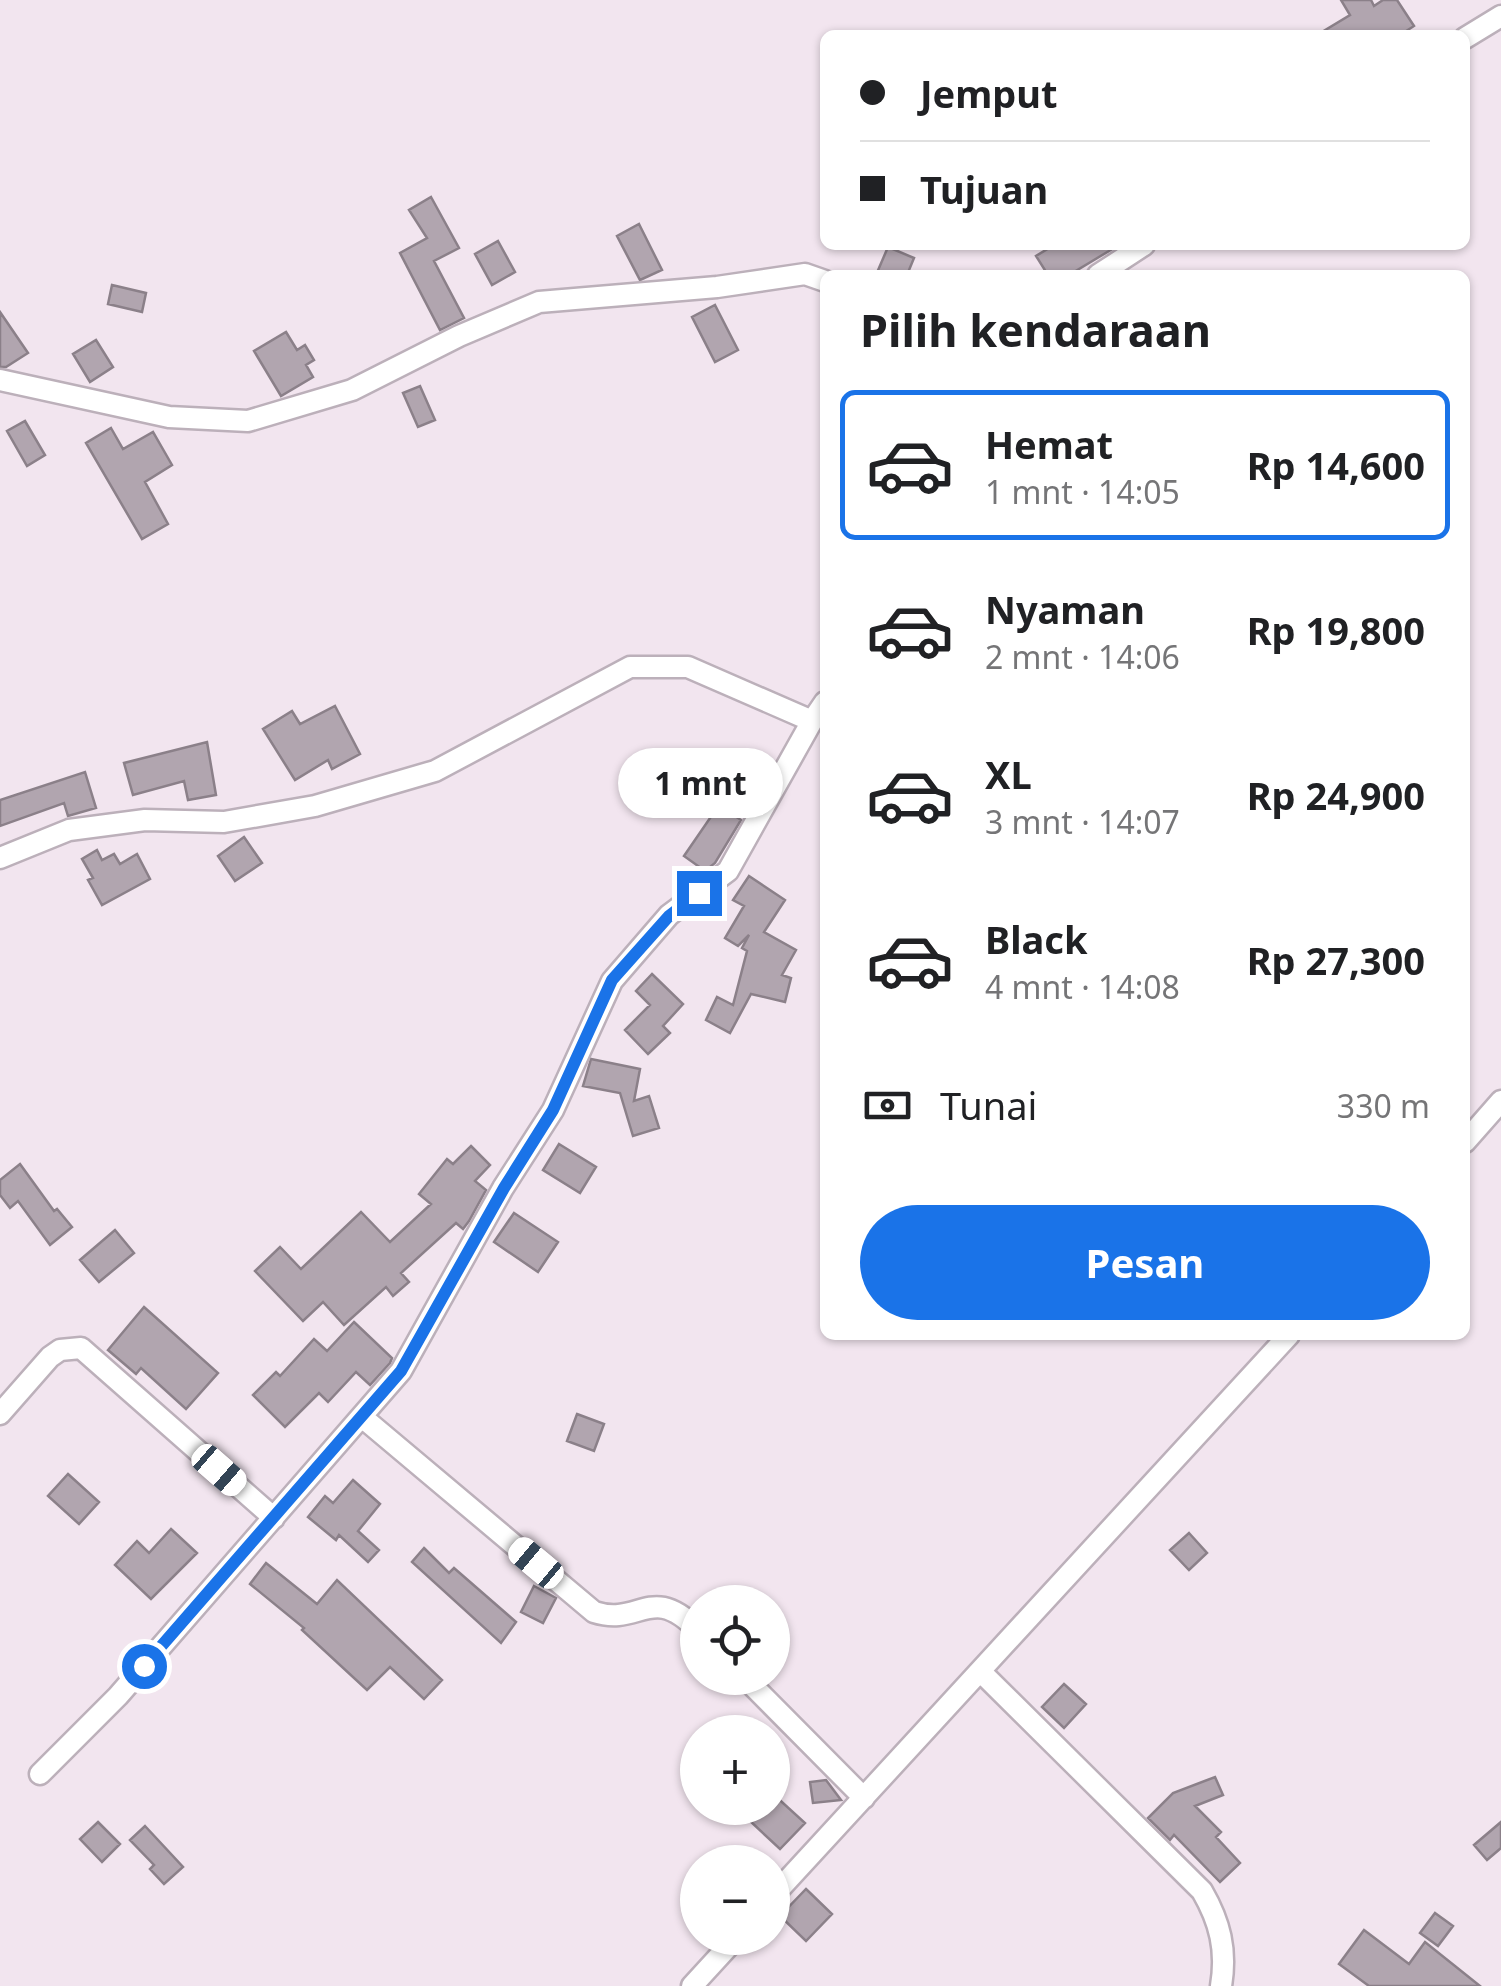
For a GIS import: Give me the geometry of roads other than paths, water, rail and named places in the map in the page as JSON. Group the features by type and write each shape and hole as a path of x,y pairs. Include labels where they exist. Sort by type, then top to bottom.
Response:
{"street":[{"path":"1470,35 1501,16"},
{"path":"1106,270 1136,250"},
{"path":"0,380 168,417 248,421 352,390 458,336 539,302 717,288 804,274 820,280"},
{"path":"0,858 69,830 145,820 224,822 315,806 435,771 630,667 688,667 812,722"},
{"path":"40,1774 118,1696 401,1371 504,1188 553,1110 612,980 669,916 728,871 820,710"},
{"path":"1470,1136 1501,1100"},
{"path":"790,1878 1284,1340"},
{"path":"0,1414 50,1356 60,1350 81,1348 274,1518"},
{"path":"362,1417 594,1612 607,1616 656,1606 672,1608 680,1615"},
{"path":"981,1672 1202,1891 1216,1916 1225,1950 1222,1986"},
{"path":"761,1695 864,1798"},
{"path":"692,1986 720,1955"}]}
